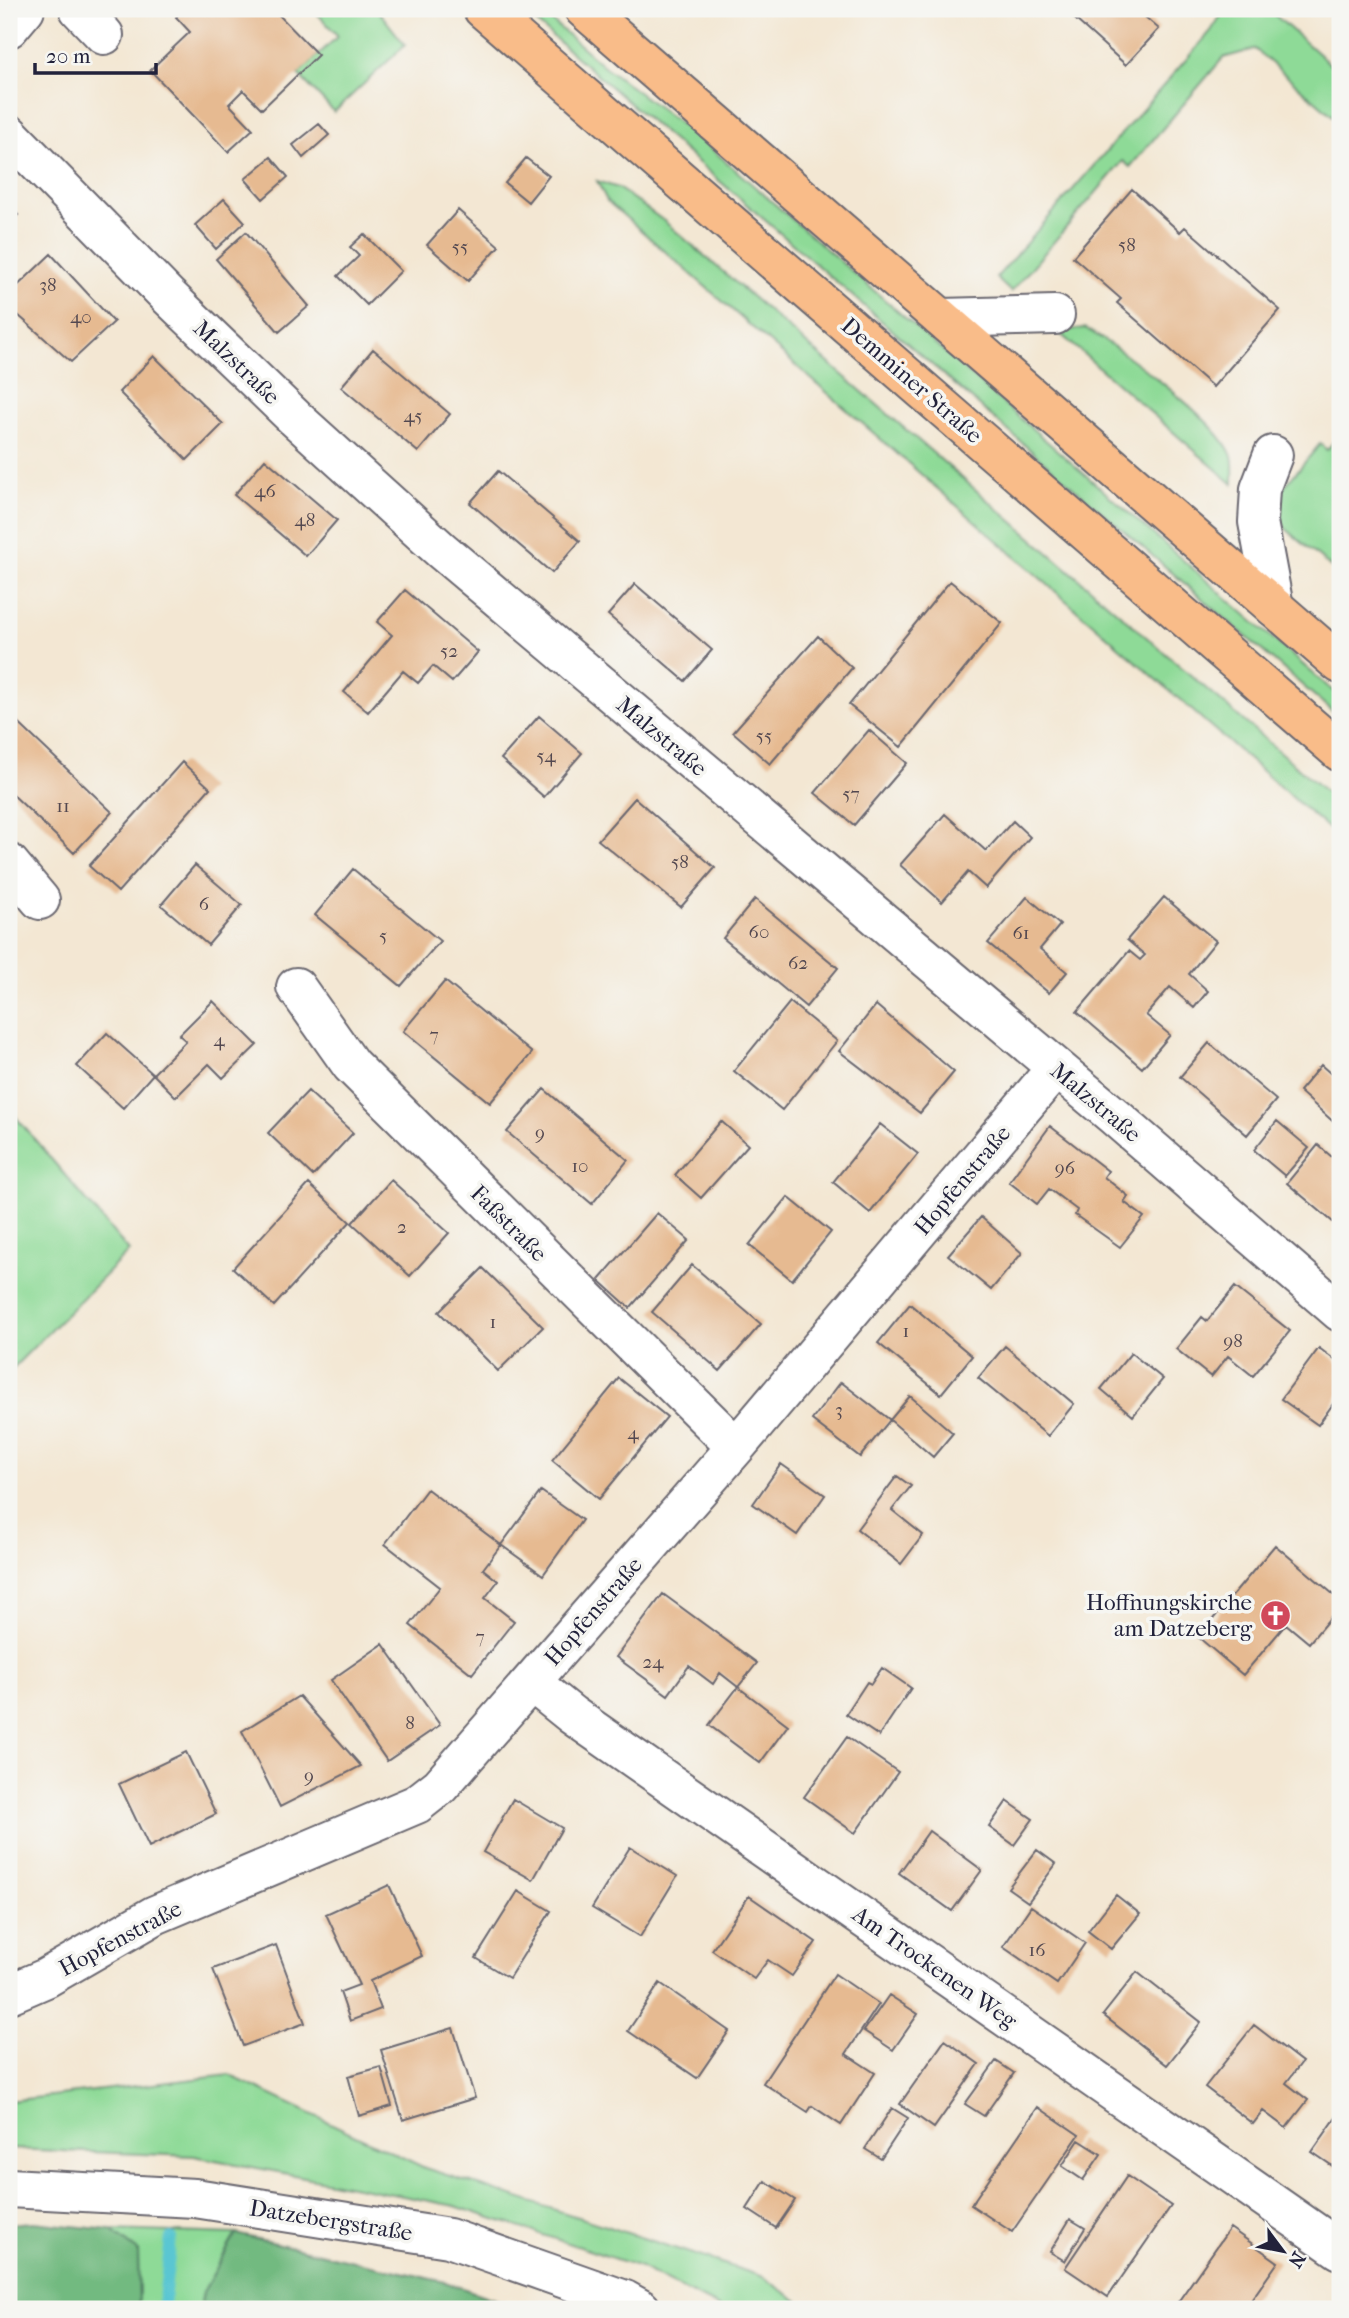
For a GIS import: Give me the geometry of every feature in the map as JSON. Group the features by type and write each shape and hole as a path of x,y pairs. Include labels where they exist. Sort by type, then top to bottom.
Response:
{"main road":[{"name":"Demminer Straße","path":"483,9 1340,752"},
{"path":"584,9 1340,664"}],"street":[{"path":"9,28 24,9"},
{"name":"Malzstraße","path":"9,134 275,399 441,550 1056,1068 1340,1312"},
{"path":"941,318 1055,315"},
{"path":"1273,455 1260,489 1258,522 1274,607"},
{"path":"9,863 40,901"},
{"name":"Faßstraße","path":"296,987 351,1065 736,1447"},
{"name":"Hopfenstraße","path":"9,1994 46,1978 155,1915 417,1804 440,1786 736,1447 1056,1068"},
{"name":"Am Trockenen Weg","path":"531,1682 572,1715 1340,2250"},
{"name":"Datzebergstraße","path":"9,2188 195,2198 449,2238 625,2300 641,2309"}],"green space":[{"path":"313,9 377,9 405,45 334,112 298,74 338,36"},
{"path":"521,9 538,9 605,67 699,138 1340,697 1340,718"},
{"path":"1225,9 1268,9 1340,73 1340,122 1255,49 1223,58 1130,167 1123,161 1011,292 996,278 1211,31"},
{"path":"597,181 618,188 664,221 1340,804 1340,839 607,201"},
{"path":"1085,328 1143,368 1208,424 1232,456 1233,484 1057,331"},
{"path":"1340,434 1340,562 1334,570 1278,522 1277,495 1320,444 1327,450"},
{"path":"9,1109 129,1251 9,1372"},
{"path":"229,2075 425,2168 761,2276 810,2309 722,2309 640,2267 455,2206 194,2156 9,2149 9,2101"},
{"path":"33,2222 110,2230 138,2251 139,2309 9,2309 9,2224"},
{"path":"110,2230 236,2234 203,2292 200,2309 139,2309 138,2251"},
{"path":"236,2234 445,2282 522,2309 200,2309 203,2292"}],"building":[{"path":"183,9 273,9 318,55 262,109 243,90 229,104 253,129 228,152 150,70 190,32 176,17"},
{"path":"1136,9 1159,29 1126,65 1066,11"},
{"path":"319,124 329,135 303,158 293,145"},
{"path":"271,157 288,177 263,199 245,179"},
{"path":"526,158 549,176 528,202 505,183"},
{"path":"1132,189 1180,232 1185,227 1280,310 1213,387 1117,303 1121,299 1073,257"},
{"path":"224,199 245,222 216,249 195,225"},
{"path":"9,205 18,215 9,223"},
{"path":"458,210 499,246 468,281 427,245"},
{"path":"246,232 309,306 279,332 216,259"},
{"path":"364,234 401,271 367,305 338,276 359,256 350,247"},
{"path":"51,254 114,322 71,362 9,307 9,294"},
{"path":"373,349 450,414 418,452 341,387"},
{"path":"154,356 223,424 187,460 119,392"},
{"path":"265,459 337,520 306,556 234,495"},
{"path":"498,471 580,541 552,573 470,503"},
{"path":"950,581 1002,623 901,747 849,705"},
{"path":"635,584 712,650 685,681 608,615"},
{"path":"405,590 478,652 452,682 433,666 418,683 403,671 368,712 344,692 392,635 377,622"},
{"path":"818,636 852,668 770,764 733,732"},
{"path":"9,714 112,812 74,853 9,791"},
{"path":"539,716 582,753 544,797 501,759"},
{"path":"869,730 907,763 854,825 815,793"},
{"path":"182,762 210,788 118,892 89,866"},
{"path":"635,798 715,868 681,907 598,840"},
{"path":"945,814 986,851 1013,821 1030,837 986,888 968,872 942,902 900,865"},
{"path":"195,865 242,905 208,945 161,905"},
{"path":"353,869 440,941 401,986 315,915"},
{"path":"1027,897 1060,925 1040,949 1067,972 1049,993 988,943"},
{"path":"1164,897 1216,941 1189,974 1208,991 1194,1008 1170,987 1146,1015 1170,1035 1142,1068 1077,1012 1129,951 1140,960 1145,955 1127,940"},
{"path":"755,899 838,968 806,1007 723,938"},
{"path":"445,981 532,1053 490,1103 403,1031"},
{"path":"213,1001 257,1045 223,1078 209,1064 176,1097 153,1074 186,1041 179,1035"},
{"path":"790,1002 837,1041 782,1110 734,1071"},
{"path":"876,1005 954,1072 920,1113 839,1051"},
{"path":"107,1033 153,1074 123,1108 77,1066"},
{"path":"1209,1043 1276,1100 1247,1135 1180,1077"},
{"path":"1321,1065 1340,1082 1338,1126 1299,1091"},
{"path":"544,1089 628,1160 592,1204 507,1132"},
{"path":"308,1091 353,1133 313,1176 268,1133"},
{"path":"721,1121 748,1145 701,1198 675,1175"},
{"path":"1277,1121 1309,1148 1285,1176 1254,1150"},
{"path":"880,1124 918,1154 870,1213 833,1182"},
{"path":"1050,1126 1108,1171 1104,1177 1128,1196 1124,1202 1144,1217 1120,1247 1075,1215 1077,1210 1049,1189 1037,1204 1009,1182"},
{"path":"1318,1145 1340,1164 1340,1228 1287,1183"},
{"path":"391,1180 449,1233 410,1276 352,1223"},
{"path":"309,1184 350,1222 274,1306 233,1268"},
{"path":"788,1197 831,1232 792,1280 749,1245"},
{"path":"657,1213 689,1240 630,1308 599,1280"},
{"path":"981,1217 1022,1253 991,1290 948,1255"},
{"path":"692,1265 761,1324 720,1371 652,1312"},
{"path":"483,1268 543,1327 498,1371 439,1312"},
{"path":"1235,1287 1290,1331 1253,1376 1228,1356 1211,1377 1176,1349 1202,1317 1207,1321"},
{"path":"910,1304 972,1356 941,1394 878,1343"},
{"path":"1005,1346 1074,1404 1048,1436 978,1378"},
{"path":"1319,1348 1340,1364 1340,1394 1318,1425 1281,1399"},
{"path":"1131,1353 1163,1379 1133,1416 1101,1389"},
{"path":"619,1378 667,1417 599,1499 552,1460"},
{"path":"841,1382 890,1420 860,1457 812,1420"},
{"path":"910,1396 953,1433 933,1457 890,1420"},
{"path":"781,1464 825,1495 797,1535 753,1504"},
{"path":"897,1476 911,1486 892,1510 923,1535 901,1564 857,1529"},
{"path":"427,1489 501,1545 483,1569 498,1581 485,1598 514,1621 472,1674 410,1625 440,1587 385,1544"},
{"path":"541,1491 582,1520 543,1575 501,1545"},
{"name":"Hoffnungskirche am Datzeberg","path":"1275,1545 1340,1600 1340,1606 1309,1643 1286,1624 1243,1675 1198,1637"},
{"path":"663,1594 757,1663 738,1687 720,1673 713,1684 689,1666 668,1695 616,1657"},
{"path":"383,1644 440,1725 387,1761 331,1680"},
{"path":"882,1668 911,1688 879,1736 846,1714 867,1682 871,1684"},
{"path":"738,1687 788,1725 760,1763 709,1725"},
{"path":"299,1696 361,1766 280,1807 242,1731"},
{"path":"847,1737 898,1772 855,1833 804,1797"},
{"path":"186,1752 216,1814 149,1847 119,1784"},
{"path":"513,1799 562,1828 533,1880 483,1852"},
{"path":"1007,1801 1033,1819 1014,1845 989,1827"},
{"path":"929,1831 982,1870 952,1911 899,1873"},
{"path":"630,1847 677,1876 640,1937 592,1908"},
{"path":"1037,1850 1056,1864 1028,1902 1008,1888"},
{"path":"389,1885 422,1956 370,1981 381,2009 350,2021 340,1992 359,1985 326,1914"},
{"path":"518,1891 551,1911 509,1978 476,1958"},
{"path":"1116,1895 1140,1914 1111,1949 1088,1931"},
{"path":"749,1896 816,1942 792,1976 768,1960 754,1979 712,1950"},
{"path":"1031,1906 1085,1943 1057,1984 1003,1947"},
{"path":"276,1945 305,2023 243,2046 213,1969"},
{"path":"1137,1972 1201,2022 1167,2065 1103,2015"},
{"path":"835,1974 879,2004 846,2054 875,2073 841,2125 812,2106 808,2112 763,2083"},
{"path":"660,1983 729,2031 697,2078 628,2031"},
{"path":"889,1995 918,2014 893,2050 864,2031"},
{"path":"1254,2025 1302,2062 1286,2083 1308,2100 1286,2128 1263,2111 1253,2124 1205,2087"},
{"path":"453,2028 475,2098 403,2120 381,2050"},
{"path":"945,2040 979,2064 934,2128 900,2104"},
{"path":"996,2061 1014,2073 984,2116 965,2104"},
{"path":"381,2067 392,2106 359,2116 348,2076"},
{"path":"1038,2107 1079,2135 1012,2232 971,2205"},
{"path":"892,2108 908,2118 881,2159 865,2149"},
{"path":"1340,2112 1340,2171 1312,2152"},
{"path":"1079,2140 1101,2154 1083,2180 1062,2166"},
{"path":"1127,2176 1171,2206 1108,2297 1065,2268"},
{"path":"765,2181 795,2200 776,2228 747,2209"},
{"path":"1070,2219 1085,2228 1065,2261 1050,2252"},
{"path":"1230,2228 1278,2262 1245,2309 1173,2309"}],"waterway":[{"path":"163,2309 171,2238"}],"place":[{"name":"Hoffnungskirche am Datzeberg","path":"1275,1615"}]}
